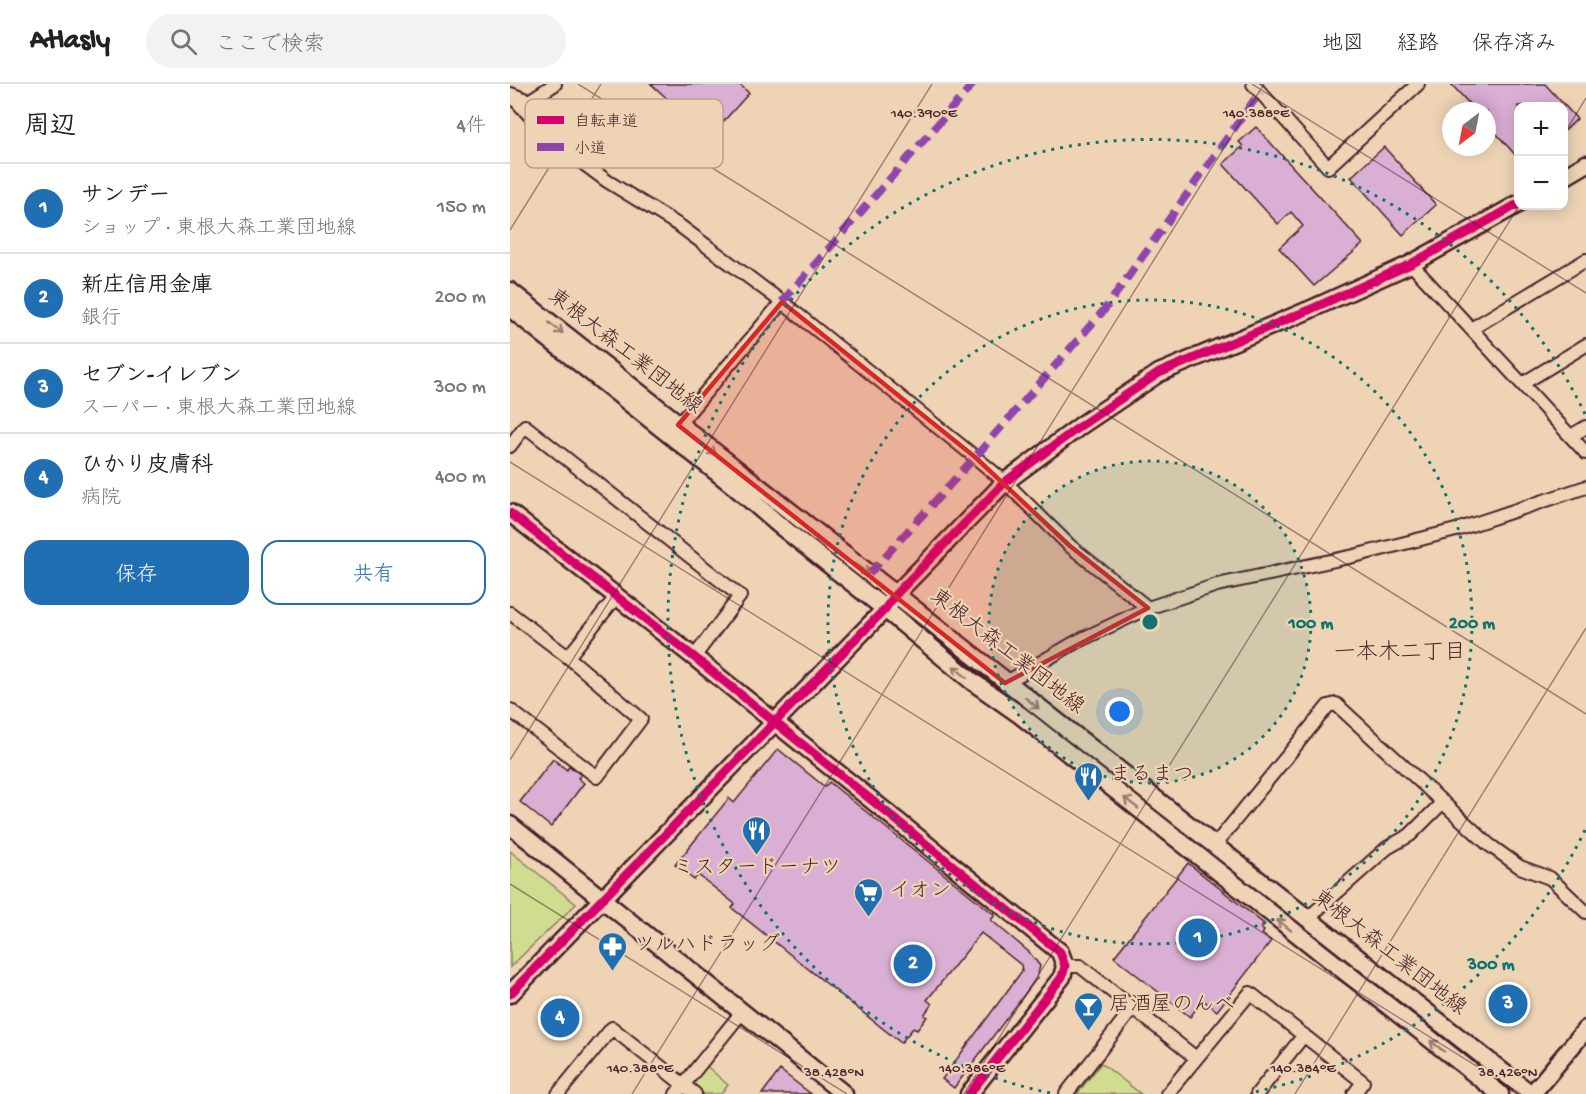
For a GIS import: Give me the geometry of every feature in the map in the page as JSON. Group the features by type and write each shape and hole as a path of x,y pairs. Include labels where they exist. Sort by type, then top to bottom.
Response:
{"main road":[{"path":"1568,174 1586,164"},
{"path":"510,993 775,724 1005,482 1083,424 1160,373 1411,264 1514,206"},
{"name":"東根大森工業団地線","path":"510,291 1005,683 1531,1094"},
{"name":"東根大森工業団地線","path":"510,308 973,682 1020,715 1500,1094"},
{"path":"510,513 694,657 1060,952 1065,966 1062,977 969,1094"},
{"path":"510,825 844,1094"},
{"path":"1531,1094 1586,1029"}],"street":[{"path":"532,99 555,84"},
{"path":"1253,84 1328,167 1418,84"},
{"path":"510,94 525,100"},
{"path":"510,94 525,110"},
{"path":"590,168 680,226 782,302 1005,482 1070,546 1148,608"},
{"path":"1471,329 1586,260"},
{"path":"1411,264 1586,453"},
{"path":"678,425 782,302"},
{"path":"1522,384 1586,345"},
{"path":"510,446 525,426 740,596 694,657"},
{"path":"1571,436 1586,427"},
{"path":"1005,683 1076,642 1148,608 1217,585 1354,556 1456,530 1586,487"},
{"path":"567,657 616,597"},
{"path":"510,614 567,657 641,719 597,777 510,710"},
{"path":"1214,846 1328,706 1336,704 1463,822 1512,862 1550,878 1586,912"},
{"path":"1307,919 1387,848 1410,835 1443,802"},
{"path":"1065,966 1080,966 1196,1058"},
{"path":"1167,1094 1250,993 1363,1082 1354,1094"},
{"path":"1066,1094 1133,1008"},
{"path":"679,1089 742,1012"},
{"path":"558,1094 612,1028 679,1089 695,1094"},
{"path":"1257,1094 1304,1035"}],"highlighted area":[{"path":"782,302 975,457 1070,546 1148,608 1005,683 678,425"}],"green space":[{"path":"510,851 576,904 510,967"},
{"path":"702,1062 728,1085 721,1094 695,1094 683,1085"},
{"path":"1101,1063 1141,1094 1077,1094"}],"building":[{"path":"651,84 739,84 749,93 723,122 723,99 668,99"},
{"path":"1451,84 1545,84 1561,102 1514,102 1514,153 1496,133 1496,102 1468,102"},
{"path":"1568,109 1577,119 1568,127"},
{"path":"1256,127 1363,244 1314,286 1279,248 1303,226 1291,212 1278,224 1223,164 1243,146 1239,142"},
{"path":"1384,147 1436,205 1403,235 1351,177"},
{"name":"イオン","path":"778,749 825,787 829,782 995,915 991,920 1029,952 1040,966 1037,978 954,1088 942,1079 1022,971 1021,965 981,933 927,1000 932,1004 924,1015 927,1017 917,1030 913,1028 901,1043 732,908 735,904 698,875 694,880 675,865 729,798 734,803"},
{"path":"553,759 567,770 569,766 581,775 578,778 584,783 551,827 520,802"},
{"path":"1188,863 1264,924 1261,928 1264,931 1262,934 1271,941 1217,1011 1203,1000 1190,1017 1114,957"},
{"path":"780,1070 811,1094 762,1094"}],"marked path":[{"path":"782,302 973,84"},
{"path":"869,574 1105,309 1260,92"}],"cycle path":[{"path":"510,994 885,609 895,595 1005,482 1083,424 1159,373 1411,264 1514,206"},
{"path":"510,513 694,657 1060,952 1065,966 1062,977 969,1094"}],"place":[{"name":"まるまつ","path":"1089,802"},
{"name":"ミスタードーナツ","path":"757,856"},
{"name":"イオン","path":"868,918"},
{"name":"サンデー","path":"1198,938"},
{"name":"新庄信用金庫","path":"913,964"},
{"name":"ツルハドラッグ","path":"613,972"},
{"name":"セブン-イレブン","path":"1508,1004"},
{"name":"ひかり皮膚科","path":"560,1018"},
{"name":"居酒屋のんべ","path":"1088,1032"}],"district":[{"name":"一本木二丁目","path":"1400,654"}]}
